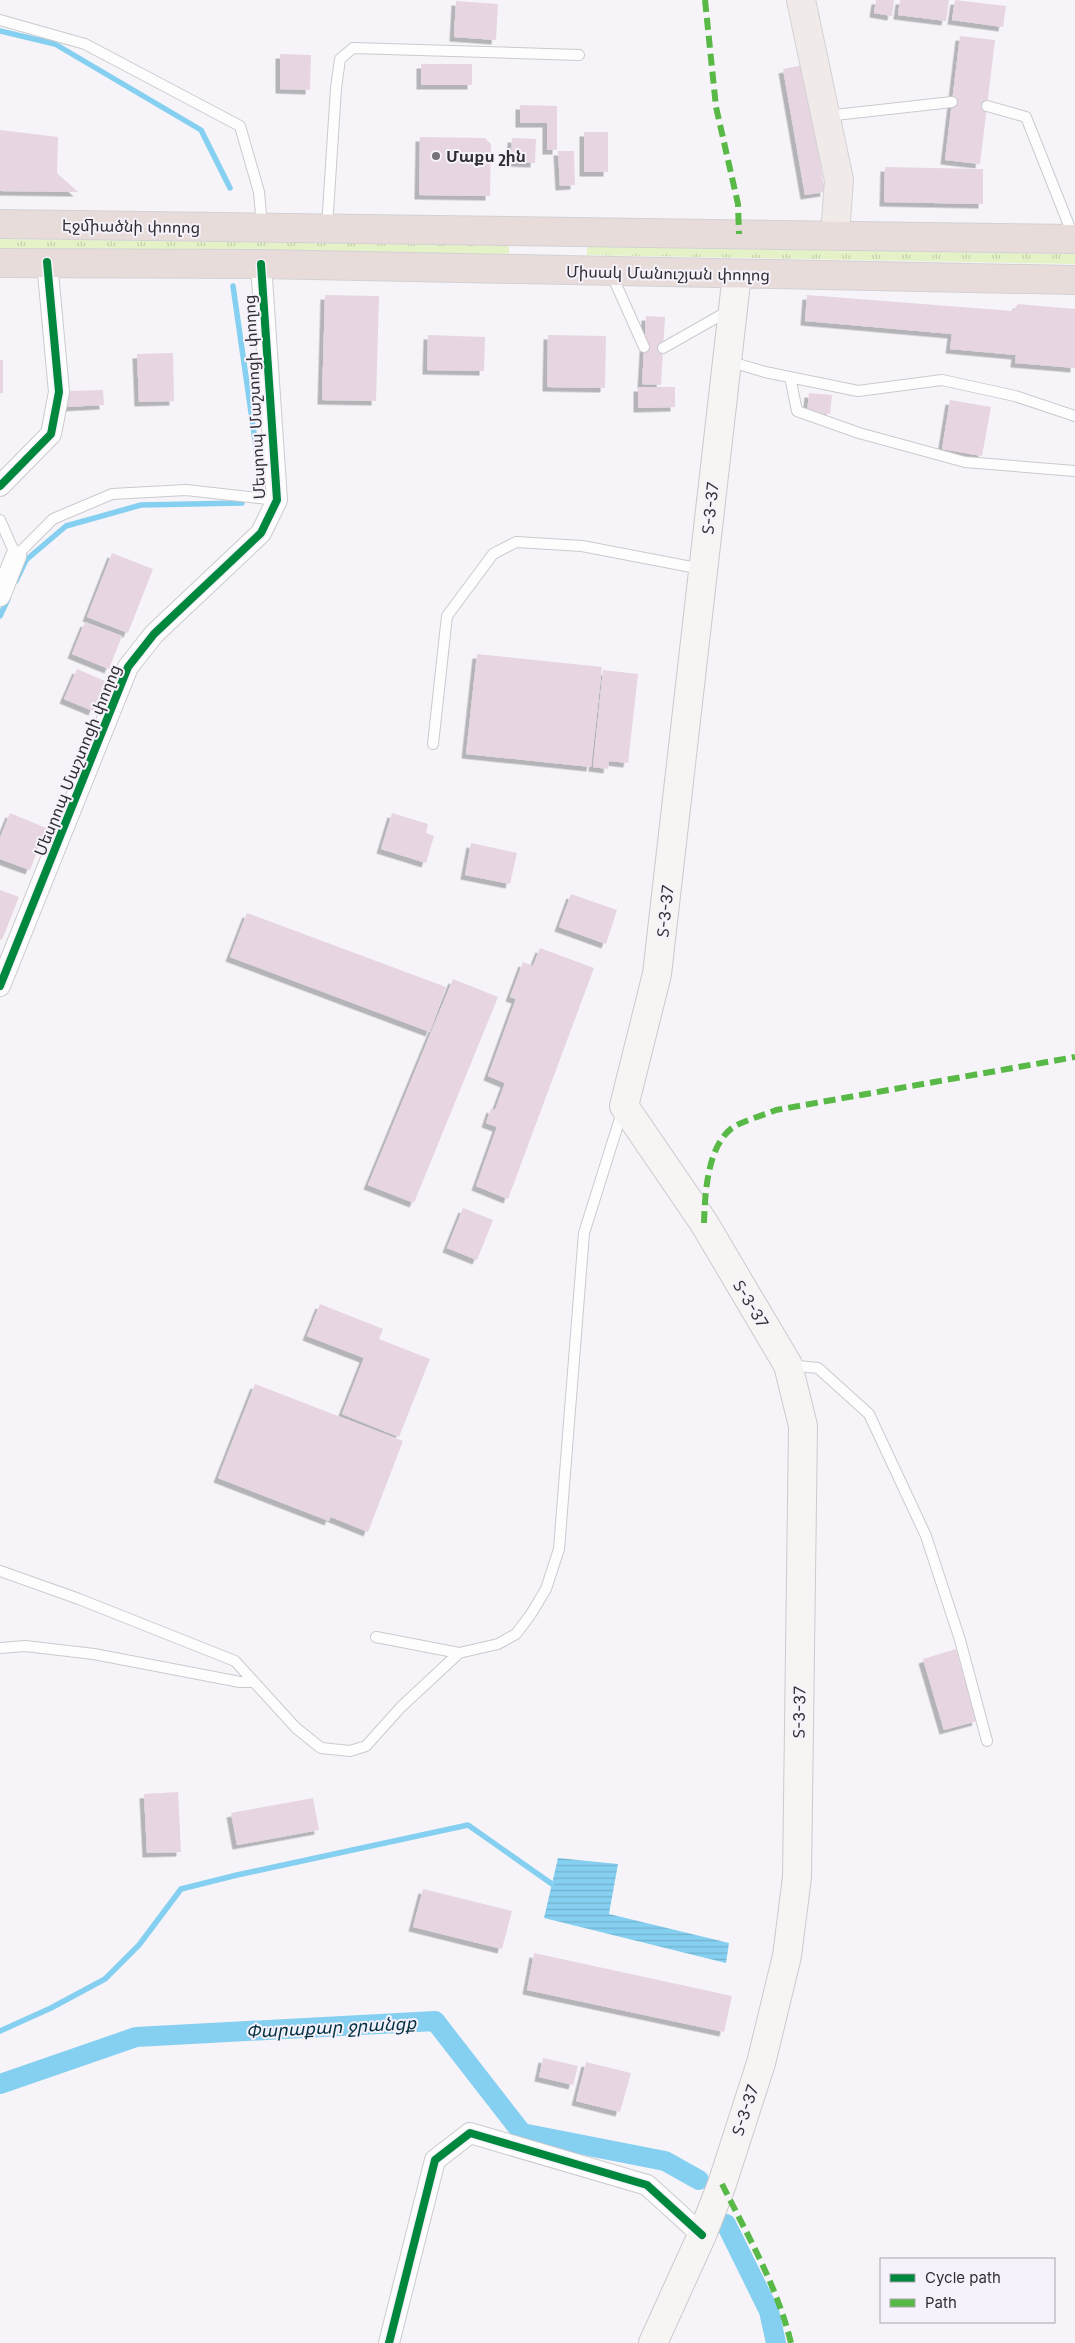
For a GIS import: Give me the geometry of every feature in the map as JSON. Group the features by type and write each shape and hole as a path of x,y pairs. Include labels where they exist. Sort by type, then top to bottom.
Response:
{"highway":[{"name":"Էջմիածնի փողոց","path":"0,224 262,227"},
{"path":"262,227 1075,239"},
{"path":"550,271 541,258 540,252 544,240 553,231"},
{"path":"0,263 261,264"},
{"name":"Միսակ Մանուշյան փողոց","path":"261,264 1075,280"}],"main road":[{"path":"801,0 838,180 835,235"},
{"name":"Տ-3-37","path":"653,2343 702,2236 722,2184 761,2063 787,1956 797,1877 803,1426 788,1365 704,1223 624,1106 657,974 737,274"}],"street":[{"path":"0,486 51,434 59,392 47,262"},
{"name":"Մեսրոպ Մաշտոցի փողոց","path":"0,986 128,667 154,634 261,533 277,500 261,264"},
{"path":"0,596 16,556"},
{"path":"389,2343 435,2160 470,2133 647,2184 702,2236"}],"lane":[{"path":"0,20 85,44 240,126 258,192 262,227"},
{"path":"327,228 336,88 340,59 352,48 579,55"},
{"path":"825,116 952,102"},
{"path":"987,106 1026,117 1075,239"},
{"path":"610,272 644,347"},
{"path":"663,348 733,308"},
{"path":"727,361 790,377 858,391 942,380 1015,396 1075,416"},
{"path":"790,377 796,411 859,433 965,462 1075,471"},
{"path":"0,520 16,556 53,520 112,494 186,490 277,500"},
{"path":"433,744 447,616 493,554 516,542 582,546 703,570"},
{"path":"376,1637 459,1653 498,1644 516,1634 546,1589 559,1549 584,1233 624,1106"},
{"path":"788,1365 818,1368 869,1414 926,1536 960,1640 987,1741"},
{"path":"0,1571 79,1599 235,1661 296,1728 320,1748 350,1751 366,1746 401,1707 459,1653"},
{"path":"0,1648 25,1646 94,1654 240,1682 254,1682"}],"green space":[{"path":"0,239 509,245 509,255 0,248"},
{"path":"587,246 1075,254 1075,264 587,255"}],"water":[{"path":"558,1858 618,1864 609,1914 729,1943 726,1963 544,1918"}],"building":[{"path":"876,0 894,0 892,16 874,13"},
{"path":"900,0 949,0 946,21 898,15"},
{"path":"955,0 1006,6 1003,27 952,20"},
{"path":"456,1 498,4 496,40 454,37"},
{"path":"960,36 995,40 980,164 945,160"},
{"path":"280,54 311,55 310,90 280,89"},
{"path":"421,64 472,64 472,85 421,85"},
{"path":"804,65 825,192 805,195 783,69"},
{"path":"520,105 557,106 557,150 547,150 547,123 520,123"},
{"path":"0,130 58,137 57,173 78,192 0,191"},
{"path":"584,132 608,132 608,172 584,172"},
{"name":"Մաքս շին","path":"420,137 485,138 491,144 490,196 419,195"},
{"path":"512,138 536,139 535,163 511,162"},
{"path":"558,151 574,151 575,185 560,186"},
{"path":"885,167 983,169 983,204 884,202"},
{"path":"325,295 379,296 376,401 322,400"},
{"path":"807,295 1013,311 1018,304 1075,309 1075,368 1015,363 1016,355 950,349 952,334 805,321"},
{"path":"646,316 665,317 661,385 642,384"},
{"path":"428,335 485,337 484,371 427,370"},
{"path":"548,335 606,336 605,388 547,387"},
{"path":"173,353 174,401 139,402 137,354"},
{"path":"0,360 3,360 3,393 0,393"},
{"path":"638,387 675,387 675,407 638,408"},
{"path":"103,390 104,405 66,407 65,391"},
{"path":"809,393 832,395 830,414 807,412"},
{"path":"950,400 991,407 982,456 942,449"},
{"path":"112,553 153,569 128,633 87,617"},
{"path":"85,622 122,636 109,669 72,654"},
{"path":"477,654 602,667 591,767 466,754"},
{"path":"77,669 105,681 93,711 64,699"},
{"path":"603,670 638,674 628,763 609,761 608,769 593,767"},
{"path":"10,813 46,828 30,870 0,859 0,838"},
{"path":"392,813 428,824 426,833 434,836 426,863 381,849"},
{"path":"471,843 517,853 510,884 465,875"},
{"path":"0,890 19,897 2,940 0,939"},
{"path":"571,894 617,910 606,944 559,927"},
{"path":"247,913 446,987 430,1032 230,957"},
{"path":"540,948 594,968 508,1199 476,1186 497,1127 486,1123 491,1108 495,1110 505,1083 488,1076 516,999 510,997 523,962 533,966"},
{"path":"453,979 498,997 414,1203 368,1185"},
{"path":"463,1208 493,1220 477,1260 447,1248"},
{"path":"320,1304 383,1329 379,1339 430,1359 399,1437 342,1414 364,1358 307,1336"},
{"path":"255,1384 403,1441 368,1532 331,1517 341,1489 329,1521 218,1478"},
{"path":"956,1649 977,1721 944,1730 923,1659"},
{"path":"178,1792 181,1852 147,1853 144,1794"},
{"path":"313,1798 319,1830 237,1845 231,1813"},
{"path":"423,1889 512,1911 502,1949 413,1927"},
{"path":"534,1953 732,1996 724,2032 527,1990"},
{"path":"543,2058 578,2066 573,2085 539,2077"},
{"path":"586,2062 631,2073 620,2112 576,2101"}],"waterway":[{"path":"0,31 55,44 201,130 230,188"},
{"path":"233,286 260,475"},
{"path":"16,581 26,560 66,526 141,505 242,503"},
{"path":"0,616 8,599"},
{"path":"0,2031 51,2008 105,1979 139,1945 181,1889 468,1825 552,1884"},
{"name":"Փարաքար ջրանցք","path":"0,2084 136,2037 435,2021 522,2133 665,2161 699,2180"},
{"name":"Փարաքար ջրանցք","path":"726,2224 769,2311 776,2343"}],"marked path":[{"path":"705,0 716,107 738,204 739,234"},
{"path":"704,1223 705,1199 712,1159 724,1136 741,1123 776,1110 1075,1057"},
{"path":"722,2184 770,2281 791,2343"}],"cycle path":[{"path":"0,486 51,434 59,392 47,262"},
{"path":"0,986 128,667 154,634 261,533 277,500 261,264"},
{"path":"389,2343 435,2160 470,2133 647,2185 702,2235"}],"place":[{"name":"Մաքս շին","path":"436,156"}]}
